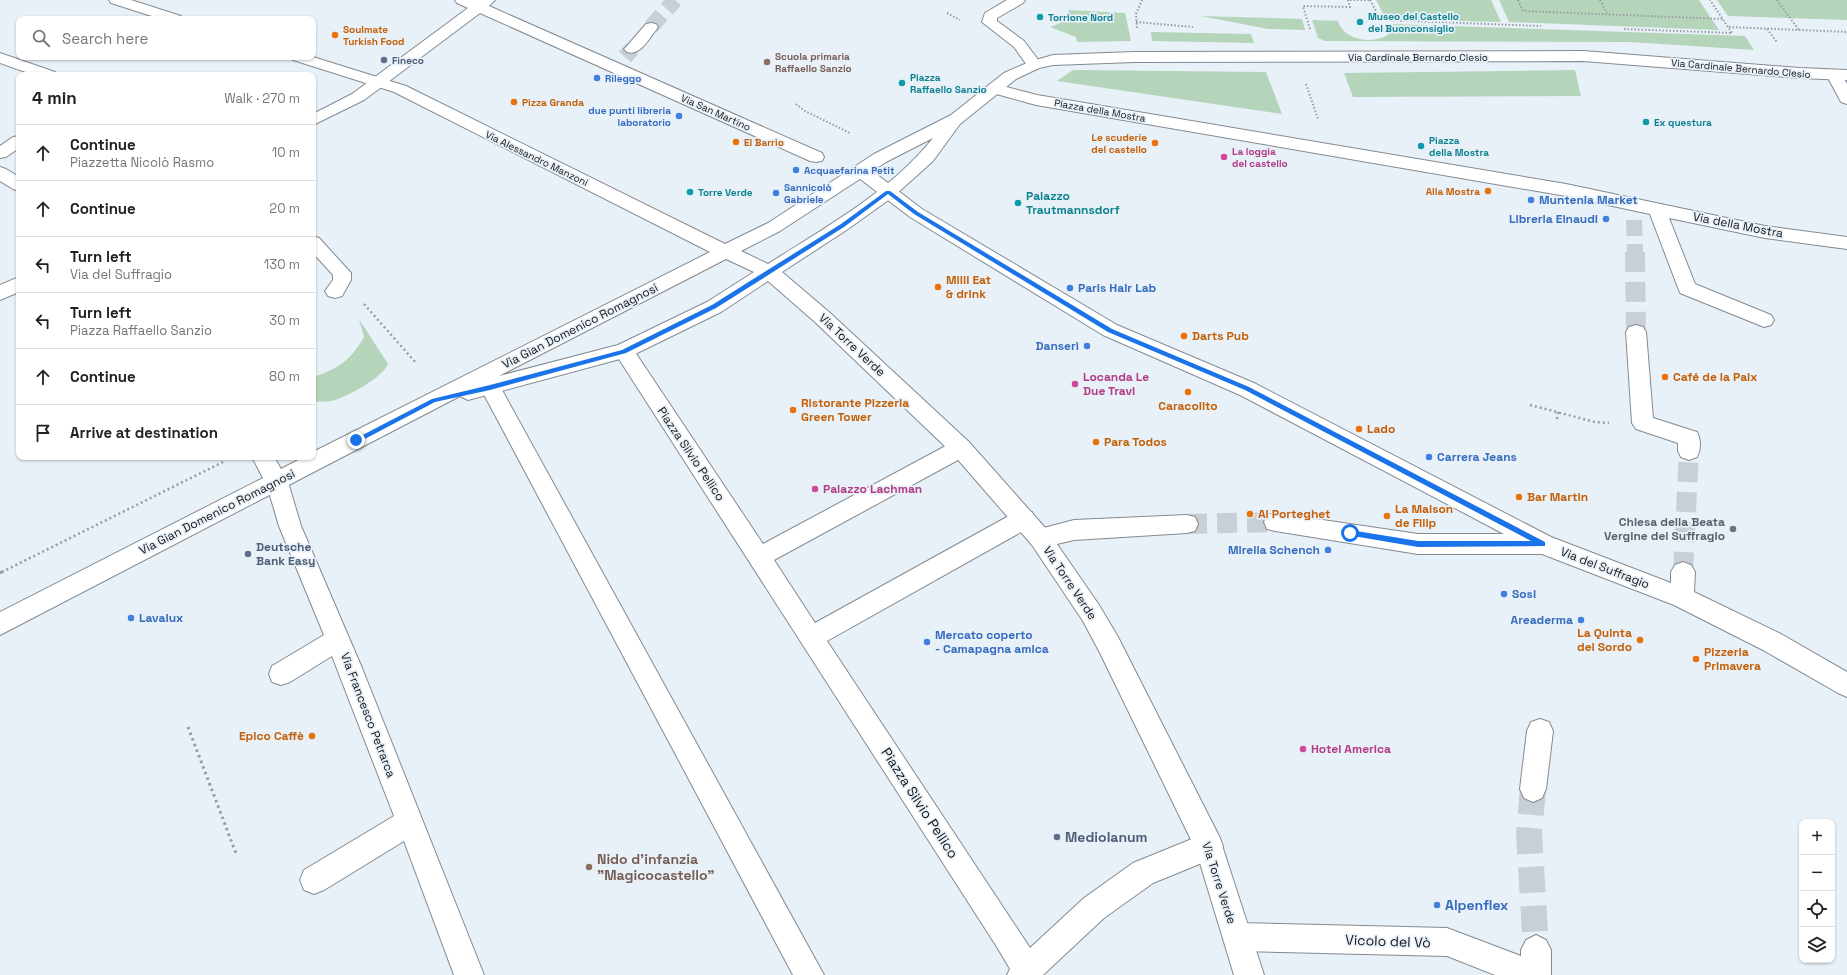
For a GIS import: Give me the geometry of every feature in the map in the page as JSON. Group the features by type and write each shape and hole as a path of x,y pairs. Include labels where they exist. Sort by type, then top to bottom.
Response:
{"street":[{"name":"Via San Martino","path":"462,0 484,3 624,58 816,157"},
{"path":"1018,0 990,16 989,22 1019,44 1034,65"},
{"path":"124,1 167,16"},
{"path":"316,118 358,97 484,3"},
{"path":"624,58 651,27"},
{"name":"Via Cardinale Bernardo Clesio","path":"995,89 1010,76 1034,65 1053,60 1134,57 1298,58 1583,56 1841,75"},
{"path":"0,58 40,72"},
{"name":"Via Alessandro Manzoni","path":"308,60 400,89 726,252 770,272"},
{"path":"1841,75 1847,99"},
{"path":"726,252 774,228 880,158 957,119 995,89"},
{"name":"Piazza della Mostra","path":"995,89 1036,100 1566,190 1631,203"},
{"path":"770,272 842,226 888,192 926,157 957,119"},
{"path":"0,152 16,143"},
{"name":"Via del Suffragio","path":"861,171 916,213 1110,330 1247,389 1543,544 1682,598 1772,642 1847,685"},
{"path":"0,173 16,183"},
{"path":"1631,203 1634,220"},
{"name":"Via della Mostra","path":"1631,203 1765,232 1847,242"},
{"path":"1657,209 1687,288 1764,320"},
{"path":"316,245 342,273 338,285"},
{"name":"Via Gian Domenico Romagnosi","path":"0,624 434,400 726,252"},
{"name":"Via Gian Domenico Romagnosi","path":"434,400 490,387 624,351 714,307 770,272"},
{"name":"Via Torre Verde","path":"770,272 822,317 961,448 1040,538 1091,613 1109,645 1208,846 1249,975"},
{"path":"0,293 16,285"},
{"path":"1636,332 1643,423 1689,438 1689,451"},
{"name":"Piazza Silvio Pellico","path":"624,351 1003,930 1024,972"},
{"path":"490,387 809,975"},
{"path":"759,557 961,448"},
{"name":"Via Francesco Petrarca","path":"265,460 277,482 290,526 338,639 469,975"},
{"path":"812,637 1024,519"},
{"path":"1275,522 1418,544 1543,544"},
{"path":"1040,538 1074,530 1187,524"},
{"path":"1682,598 1683,572"},
{"path":"281,674 338,639"},
{"path":"1533,789 1540,731"},
{"path":"314,880 410,822"},
{"path":"1024,972 1094,908 1143,873 1208,846"},
{"name":"Vicolo del Vò","path":"1237,937 1447,942 1535,967"}],"path":[{"path":"1136,22 1136,14 1142,0"},
{"path":"1306,20 1303,6 1350,7 1348,0 1370,0 1381,20 1545,26"},
{"path":"1518,0 1523,11 1723,19"},
{"path":"1600,0 1607,14"},
{"path":"1623,29 1732,33 1710,0"},
{"path":"1777,0 1800,30"},
{"path":"947,13 958,19"},
{"path":"1729,27 1847,32"},
{"path":"1766,28 1773,36"},
{"path":"1313,103 1318,120"},
{"path":"796,104 850,133"},
{"path":"338,285 416,363"},
{"path":"1530,405 1594,422 1643,423"},
{"path":"1557,419 1558,412"},
{"path":"0,573 222,462"},
{"path":"188,727 237,856"}],"green space":[{"path":"1376,0 1491,0 1501,22 1386,19"},
{"path":"1499,0 1699,0 1719,30 1509,22"},
{"path":"1717,0 1847,0 1847,20 1728,16"},
{"path":"1069,10 1125,13 1131,41 1077,42 1076,37 1050,27 1062,21 1067,16"},
{"path":"1201,16 1302,19 1305,30 1268,29"},
{"path":"1312,20 1338,21 1341,28 1346,33 1353,37 1369,40 1378,39 1391,32 1390,24 1745,36 1754,50 1630,42 1325,41 1318,38"},
{"path":"1151,32 1251,34 1254,43 1152,41"},
{"path":"1073,70 1266,72 1282,114 1057,81"},
{"path":"1575,70 1581,96 1353,97 1344,73"},
{"path":"359,319 388,364 372,381 346,396 332,401 316,401 316,376 330,371 343,363 354,352 364,337"}],"tunnel":[{"path":"651,27 675,0"},
{"path":"625,57 632,49"},
{"path":"1634,220 1635,253"},
{"path":"1635,252 1636,332"},
{"path":"1683,572 1689,451"},
{"path":"1187,524 1275,522"},
{"path":"1533,789 1529,833 1536,950"}],"place":[{"name":"Torrione Nord","path":"1040,17"},
{"name":"Museo del Castello del Buonconsiglio","path":"1360,22"},
{"name":"Soulmate Turkish Food","path":"335,35"},
{"name":"Fineco","path":"384,60"},
{"name":"Scuola primaria Raffaello Sanzio","path":"767,62"},
{"name":"Rileggo","path":"597,78"},
{"name":"Piazza Raffaello Sanzio","path":"902,83"},
{"name":"Pizza Granda","path":"514,102"},
{"name":"due punti libreria laboratorio","path":"679,116"},
{"name":"Ex questura","path":"1646,122"},
{"name":"El Barrio","path":"736,142"},
{"name":"Le scuderie del castello","path":"1155,143"},
{"name":"Piazza della Mostra","path":"1421,146"},
{"name":"La loggia del castello","path":"1224,157"},
{"name":"Acquaefarina Petit","path":"796,170"},
{"name":"Alla Mostra","path":"1488,191"},
{"name":"Torre Verde","path":"690,192"},
{"name":"Sannicolò Gabriele","path":"776,193"},
{"name":"Muntenia Market","path":"1531,200"},
{"name":"Palazzo Trautmannsdorf","path":"1018,203"},
{"name":"Libreria Einaudi","path":"1606,219"},
{"name":"Milli Eat & drink","path":"938,287"},
{"name":"Paris Hair Lab","path":"1070,288"},
{"name":"Darts Pub","path":"1184,336"},
{"name":"Danserì","path":"1087,346"},
{"name":"Café de la Paix","path":"1665,377"},
{"name":"Locanda Le Due Travi","path":"1075,384"},
{"name":"Caracolito","path":"1188,392"},
{"name":"Ristorante Pizzeria Green Tower","path":"793,410"},
{"name":"Lado","path":"1359,429"},
{"name":"Para Todos","path":"1096,442"},
{"name":"Carrera Jeans","path":"1429,457"},
{"name":"Palazzo Lachman","path":"815,489"},
{"name":"Bar Martin","path":"1519,497"},
{"name":"Al Porteghet","path":"1250,514"},
{"name":"La Maison de Filip","path":"1387,516"},
{"name":"Chiesa della Beata Vergine del Suffragio","path":"1733,529"},
{"name":"Mirella Schench","path":"1328,550"},
{"name":"Deutsche Bank Easy","path":"248,554"},
{"name":"Sosi","path":"1504,594"},
{"name":"Lavalux","path":"131,618"},
{"name":"Areaderma","path":"1581,620"},
{"name":"La Quinta del Sordo","path":"1640,640"},
{"name":"Mercato coperto - Camapagna amica","path":"927,642"},
{"name":"Pizzeria Primavera","path":"1696,659"},
{"name":"Epico Caffè","path":"312,736"},
{"name":"Hotel America","path":"1303,749"},
{"name":"Mediolanum","path":"1057,837"},
{"name":"Nido d'infanzia \"Magicocastello\"","path":"589,867"},
{"name":"Alpenflex","path":"1437,905"}],"route":[{"path":"356,440 434,400 490,387 624,351 714,307 842,226 888,192 916,213 1110,330 1247,389 1543,544 1418,544 1350,533"}]}
